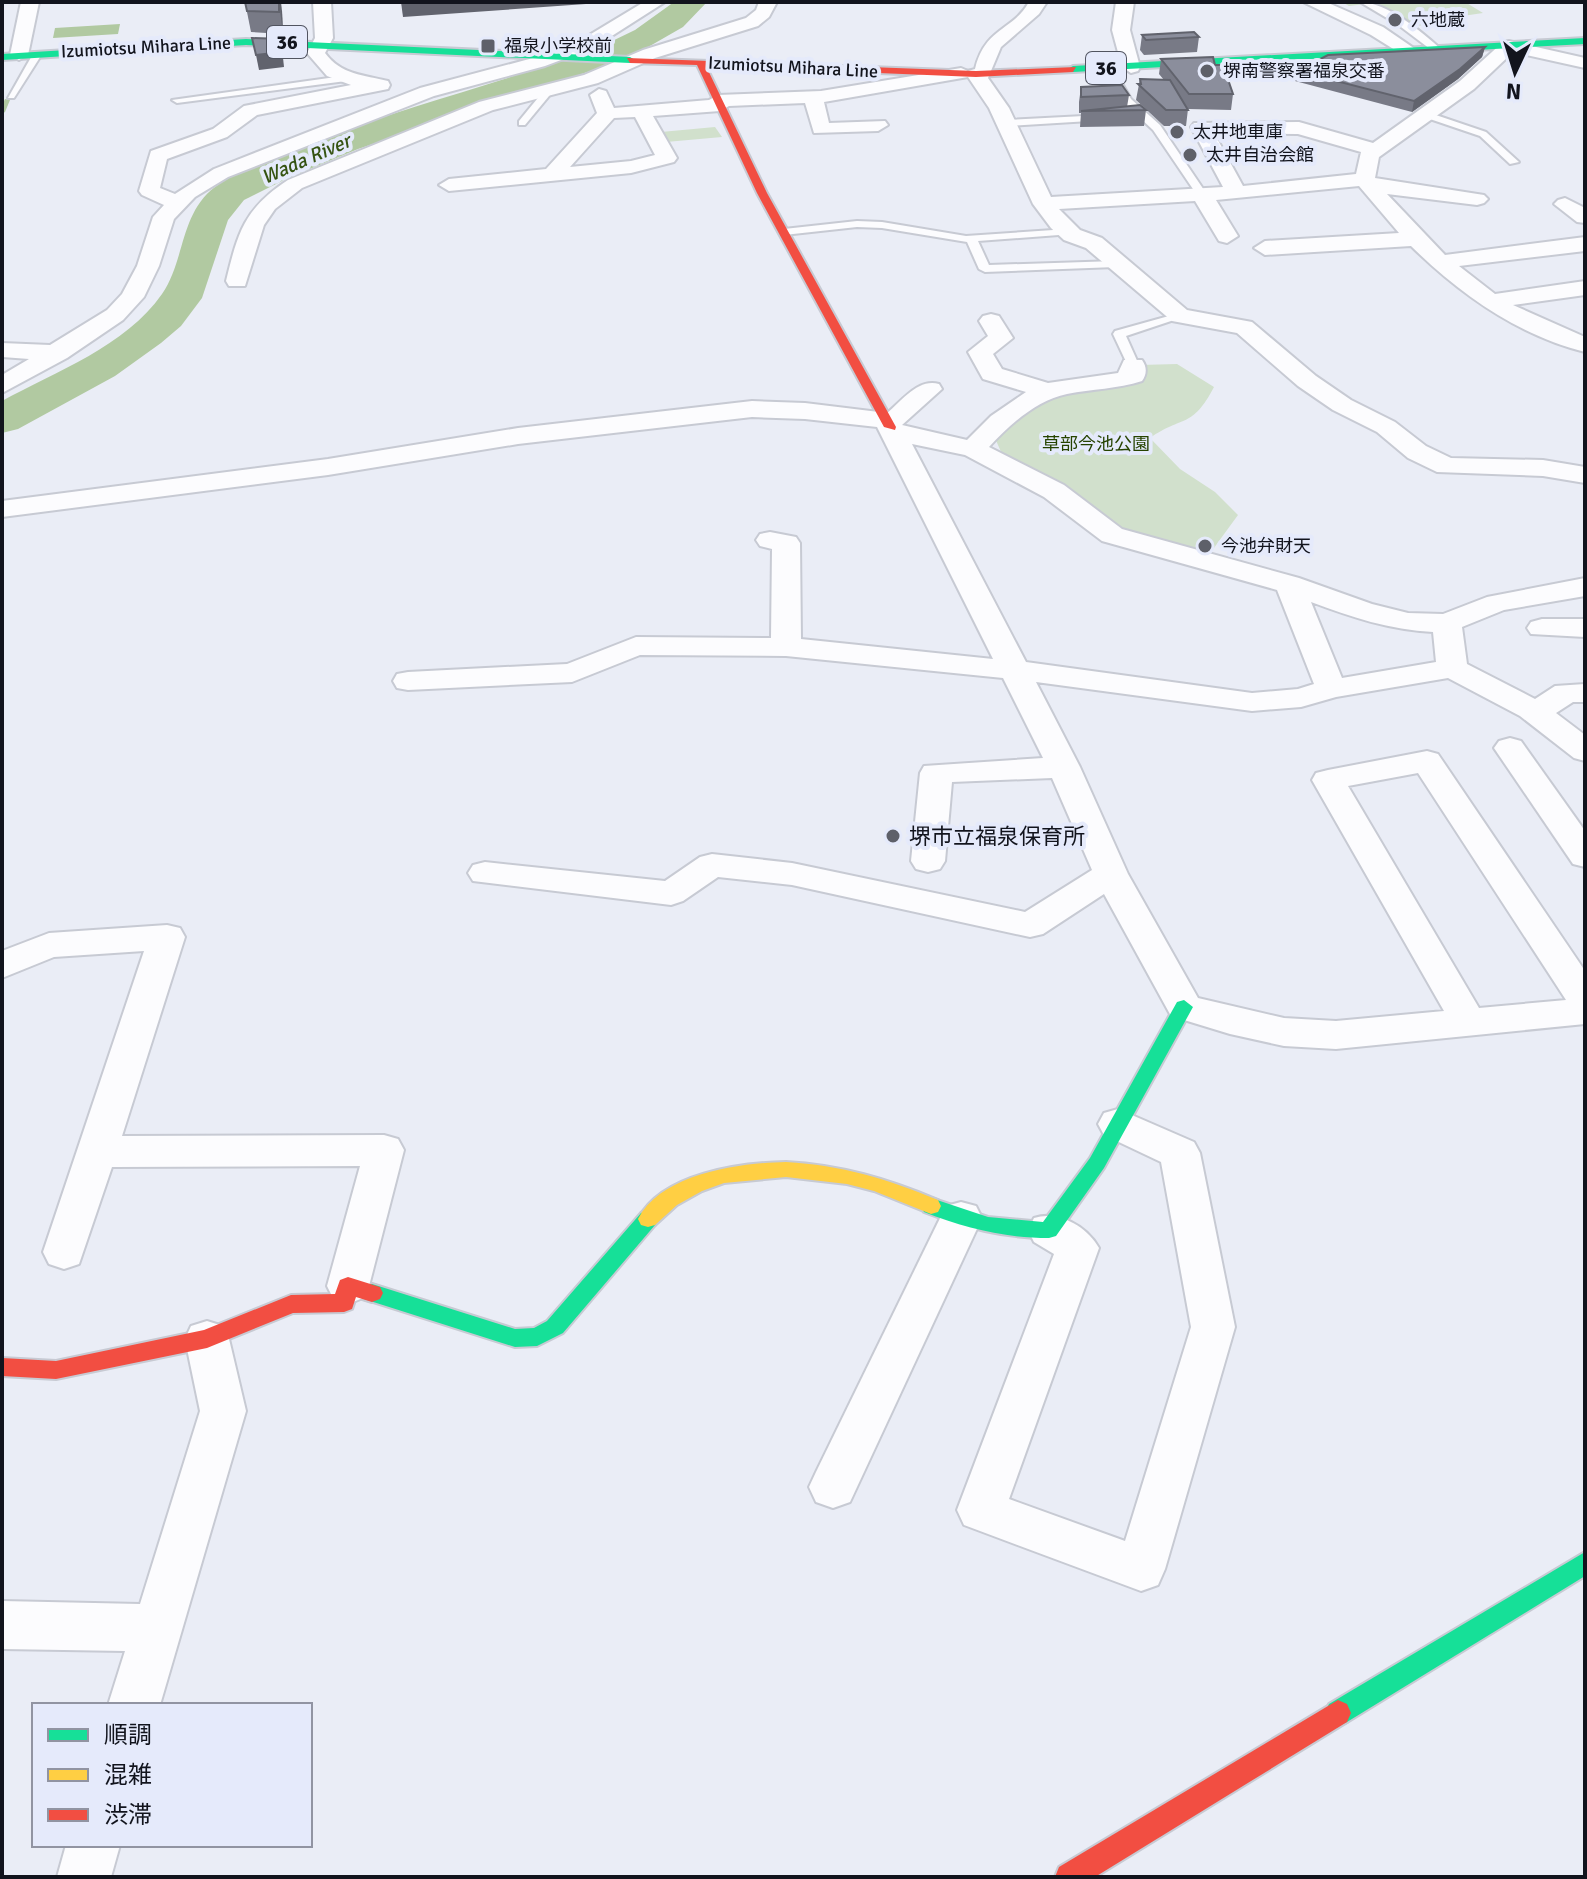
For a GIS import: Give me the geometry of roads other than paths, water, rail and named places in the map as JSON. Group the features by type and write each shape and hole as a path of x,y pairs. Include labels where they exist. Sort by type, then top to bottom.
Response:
{"street":[{"path":"19,55 30,2"},
{"path":"322,2 322,43 316,53 320,60 343,79 427,92"},
{"path":"2,386 115,315 132,297 148,266 164,217 188,193 221,173 427,92 565,56 608,34 656,2"},
{"path":"237,281 255,215 268,200 295,184 423,129 486,106 591,79 633,59 752,22 763,13 769,2"},
{"path":"552,175 603,105 641,111 813,97 973,74 992,44 1038,2"},
{"path":"1125,2 1121,30 1131,67"},
{"path":"1312,2 1377,31 1409,51"},
{"name":"Izumiotsu Mihara Line","path":"19,55 202,43 322,43 973,74 1585,41"},
{"path":"1585,63 1509,46 1467,85 1369,155 1368,182 1414,239 1441,262 1493,301 1531,324 1585,345"},
{"path":"700,63 784,232 890,427 1064,767 1111,874 1184,1007 1230,1021 1309,1034 1336,1035 1585,1011"},
{"path":"973,74 1006,123 1044,204 1068,232 1094,243 1180,316 1244,327 1342,405 1386,427 1417,452 1446,466 1543,468 1582,478"},
{"path":"178,203 149,191 158,155 190,146 221,132 238,123 251,110 381,85"},
{"path":"813,97 821,129 834,135 884,120 881,89"},
{"path":"449,185 631,167 667,158 641,111"},
{"path":"1236,192 1201,127 1306,130 1375,150"},
{"path":"1225,172 1272,165 1306,130"},
{"path":"1426,171 1446,195"},
{"path":"1044,204 1368,182 1477,199"},
{"path":"1201,193 1227,236"},
{"path":"1565,204 1585,217"},
{"path":"1265,248 1414,239"},
{"path":"1441,262 1585,244"},
{"path":"1493,301 1585,288"},
{"path":"991,321 1001,338 980,352 992,374 1047,391 1120,381 1133,376 1133,365"},
{"path":"2,350 58,353"},
{"path":"890,427 930,389"},
{"path":"973,449 984,435 1047,391"},
{"path":"2,509 328,467 518,436 752,409 805,411 890,427 973,449 1054,491 1112,535 1289,584 1362,611 1408,622 1447,623 1497,603 1585,587"},
{"path":"770,540 786,543 786,647"},
{"path":"1289,584 1331,689"},
{"path":"1447,623 1452,668"},
{"path":"1542,628 1585,628"},
{"path":"408,681 572,673 636,646 786,647 1014,670 1252,702 1301,698 1331,689 1452,668 1535,713 1585,751"},
{"path":"1535,713 1566,693 1585,693"},
{"path":"1510,748 1585,856"},
{"path":"1469,1022 1328,780 1427,761 1585,1000"},
{"path":"928,861 936,773 1064,767"},
{"path":"485,873 671,893 712,865 792,874 1030,925 1111,874"},
{"path":"2,965 49,945 167,937 64,1252"},
{"path":"1049,1230 1097,1163 1184,1007"},
{"path":"348,1286 515,1338 537,1337 555,1327 659,1206 688,1189 723,1176 770,1170 826,1172 875,1183 961,1218 1010,1231 1049,1230 1078,1248 981,1510 1141,1569 1213,1327 1180,1153 1118,1124"},
{"path":"2,1367 56,1370 207,1339 291,1304 344,1303 384,1150 97,1152"},
{"path":"833,1487 961,1218"},
{"path":"135,1703 223,1411 207,1339"},
{"path":"1069,1877 1585,1563"},
{"path":"2,1625 156,1628"},
{"path":"84,1877 92,1847"}],"lane":[{"path":"1364,2 1400,22 1437,50"},
{"path":"11,96 19,55"},
{"path":"1109,68 1122,93 1159,131 1179,167 1201,193"},
{"path":"177,100 343,79"},
{"path":"522,123 549,90"},
{"path":"1127,116 1142,115"},
{"path":"1427,115 1483,134 1514,162"},
{"path":"1006,123 1112,118"},
{"path":"784,232 857,224 971,239 1068,232"},
{"path":"971,239 985,269 1116,264"},
{"path":"1133,365 1119,334 1180,316"}],"waterway":[{"name":"Wada River","path":"2,419 124,351 166,317 187,286 215,208 231,193 275,170 345,142 618,51 672,21 692,2"},
{"path":"2,112 7,100"}],"place":[{"name":"六地蔵","path":"1395,20"},
{"name":"福泉小学校前","path":"488,46"},
{"name":"堺南警察署福泉交番","path":"1207,71"},
{"name":"太井地車庫","path":"1177,132"},
{"name":"太井自治会館","path":"1190,155"},
{"name":"今池弁財天","path":"1205,546"},
{"name":"堺市立福泉保育所","path":"893,836"}],"park label":[{"name":"草部今池公園","path":"1096,444"}]}
